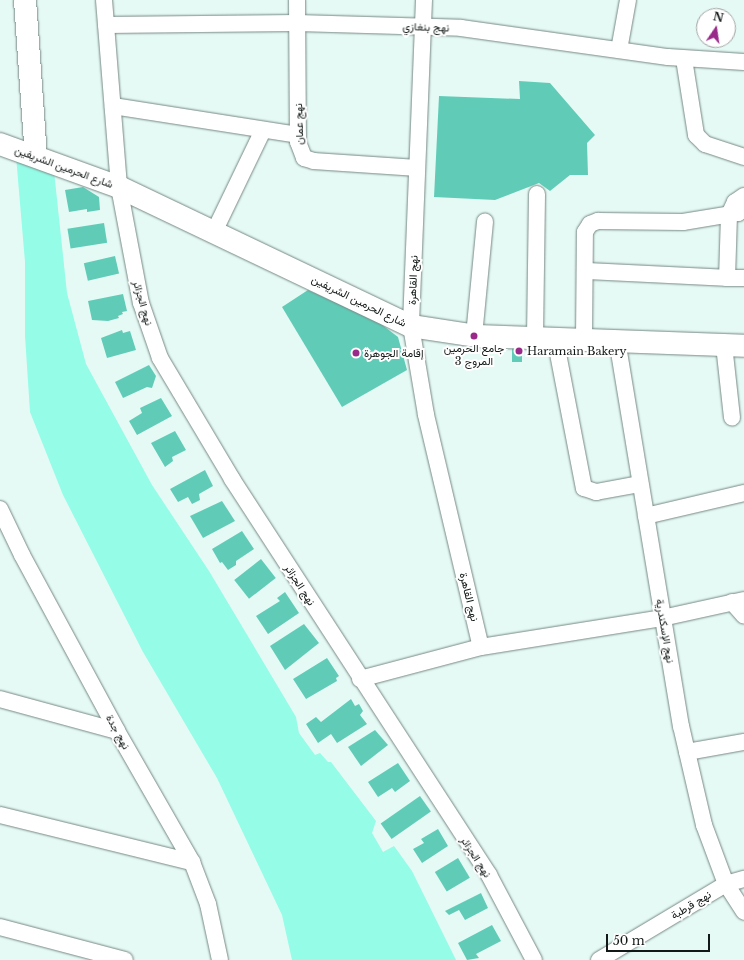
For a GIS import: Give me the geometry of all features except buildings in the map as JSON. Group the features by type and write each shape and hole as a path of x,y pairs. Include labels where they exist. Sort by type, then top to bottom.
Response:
{"street":[{"path":"25,0 36,156"},
{"name":"نهج الجزائر","path":"104,0 119,187 141,302 167,371 360,679 489,875 534,960"},
{"name":"نهج عمان","path":"297,0 298,135 300,150 304,158 314,161 417,168"},
{"name":"نهج القاهرة","path":"424,0 411,326 426,415 481,648"},
{"path":"619,50 628,0"},
{"name":"نهج بنغازي","path":"106,25 297,23 479,30 684,59 744,62"},
{"path":"684,59 696,135 705,144 744,156"},
{"path":"113,106 298,135"},
{"path":"214,232 263,130"},
{"name":"شارع الحرمين الشريفين","path":"0,144 119,187 411,326 474,336 617,340 734,346"},
{"path":"537,194 545,338 584,488 596,492 640,484"},
{"path":"727,278 736,238 729,214 735,202 744,196"},
{"path":"584,339 585,232 590,224 598,221 683,222 729,214 744,208"},
{"path":"474,336 486,222"},
{"path":"585,271 744,278"},
{"name":"نهج الإسكندرية","path":"617,340 662,618 687,752 704,825 726,884 744,912"},
{"path":"732,418 734,346"},
{"path":"646,516 744,493"},
{"name":"نهج جدة","path":"0,508 22,555 117,731 192,862 208,904 220,960"},
{"path":"360,679 481,648 662,618 738,601 744,616"},
{"path":"0,699 117,731"},
{"path":"687,752 744,742"},
{"path":"0,815 192,862"},
{"name":"نهج قرطبة","path":"599,960 726,884 744,879"},
{"path":"0,927 125,960"}],"green space":[{"path":"16,156 54,171 67,293 86,364 152,485 209,571 296,717 299,733 315,755 320,753 328,762 331,762 376,821 372,833 383,852 394,846 412,871 456,960 292,960 282,915 217,778 143,652 63,495 30,412 25,336 25,262"}],"place":[{"name":"جامع الحرمين المروج 3","path":"474,336"},
{"name":"Haramain Bakery","path":"519,351"},
{"name":"إقامة الجوهرة","path":"356,353"}]}
